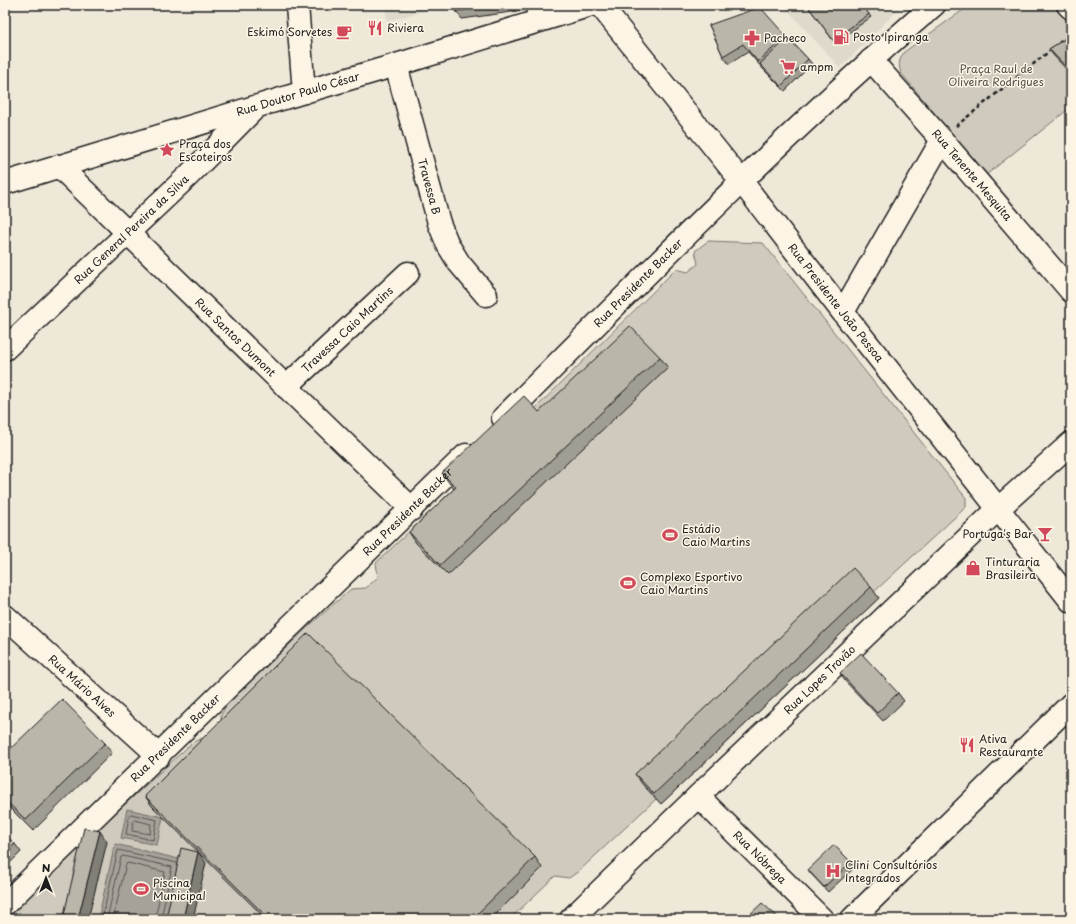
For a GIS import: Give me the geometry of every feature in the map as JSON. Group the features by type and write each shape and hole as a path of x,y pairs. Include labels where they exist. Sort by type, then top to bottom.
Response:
{"street":[{"path":"297,5 304,92"},
{"name":"Rua Doutor Paulo César","path":"5,184 60,166 396,65 538,13 591,5"},
{"name":"Rua Presidente João Pessoa","path":"600,5 742,182 1071,601"},
{"path":"1068,5 1071,8"},
{"name":"Rua Presidente Backer","path":"5,904 412,509 693,228 870,60 928,8"},
{"name":"Rua Tenente Mesquita","path":"870,60 942,140 1071,291"},
{"name":"Travessa B","path":"396,65 439,224 448,245 459,263 486,295"},
{"name":"Rua General Pereira da Silva","path":"5,350 188,176 256,107"},
{"path":"843,312 942,140"},
{"name":"Rua Santos Dumont","path":"60,166 127,234 412,509"},
{"name":"Travessa Caio Martins","path":"286,387 408,273"},
{"name":"Rua Lopes Trovão","path":"571,919 999,508 1071,443"},
{"name":"Rua Mário Alves","path":"5,616 158,756"},
{"path":"852,919 1071,704"},
{"name":"Rua Nóbrega","path":"698,796 822,919"}],"path":[{"path":"1059,44 1071,34"},
{"path":"942,140 950,131 1053,48"}],"shaded area":[{"path":"385,5 445,5 387,21"},
{"name":"Posto Ipiranga","path":"783,5 903,5 840,68"}],"green space":[{"name":"Praça Raul de Oliveira Rodrigues","path":"970,5 1054,5 1071,24 1071,107 986,175 901,73 899,65 904,52"},
{"name":"Complexo Esportivo Caio Martins","path":"708,241 763,243 966,498 966,507 874,592 879,598 661,804 656,799 579,871 569,878 555,876 510,919 5,919 5,914 193,742 205,737 221,723 221,715 226,705 310,625 351,589 366,588 378,577 376,563 455,488 676,269 688,272 698,264 695,251"}],"water":[{"path":"127,809 163,817 157,845 121,838"},
{"name":"Piscina Municipal","path":"115,844 183,860 170,919 98,919"}],"building":[{"path":"455,5 498,5 456,11"},
{"path":"807,5 862,5 869,14 833,40"},
{"name":"Pacheco","path":"760,7 786,36 758,62 743,44 723,56 709,25"},
{"path":"1071,35 1071,72 1049,49"},
{"name":"ampm","path":"788,38 808,59 781,86 760,64"},
{"path":"630,326 660,357 440,565 409,532 456,487 442,473 524,396 539,412"},
{"path":"853,568 871,587 654,794 635,774"},
{"path":"308,633 535,857 472,919 269,919 145,796"},
{"path":"861,653 898,693 877,713 840,673"},
{"path":"62,699 105,743 26,820 5,800 5,754"},
{"path":"84,828 100,831 78,919 63,919"},
{"path":"5,834 15,844 5,854"},
{"name":"Clini Consultórios Integrados","path":"834,845 851,862 824,887 808,870"},
{"path":"181,848 198,852 183,919 166,919"},
{"path":"762,903 780,919 745,919"}],"place":[{"name":"Riviera","path":"375,28"},
{"name":"Eskimó Sorvetes","path":"344,32"},
{"name":"Posto Ipiranga","path":"841,37"},
{"name":"Pacheco","path":"752,38"},
{"name":"ampm","path":"788,67"},
{"name":"Praça dos Escoteiros","path":"167,150"},
{"name":"Portuga's Bar","path":"1045,534"},
{"name":"Estádio Caio Martins","path":"670,535"},
{"name":"Tinturaria Brasileira","path":"973,568"},
{"name":"Complexo Esportivo Caio Martins","path":"628,583"},
{"name":"Ativa Restaurante","path":"967,745"},
{"name":"Clini Consultórios Integrados","path":"833,871"},
{"name":"Piscina Municipal","path":"141,889"}]}
